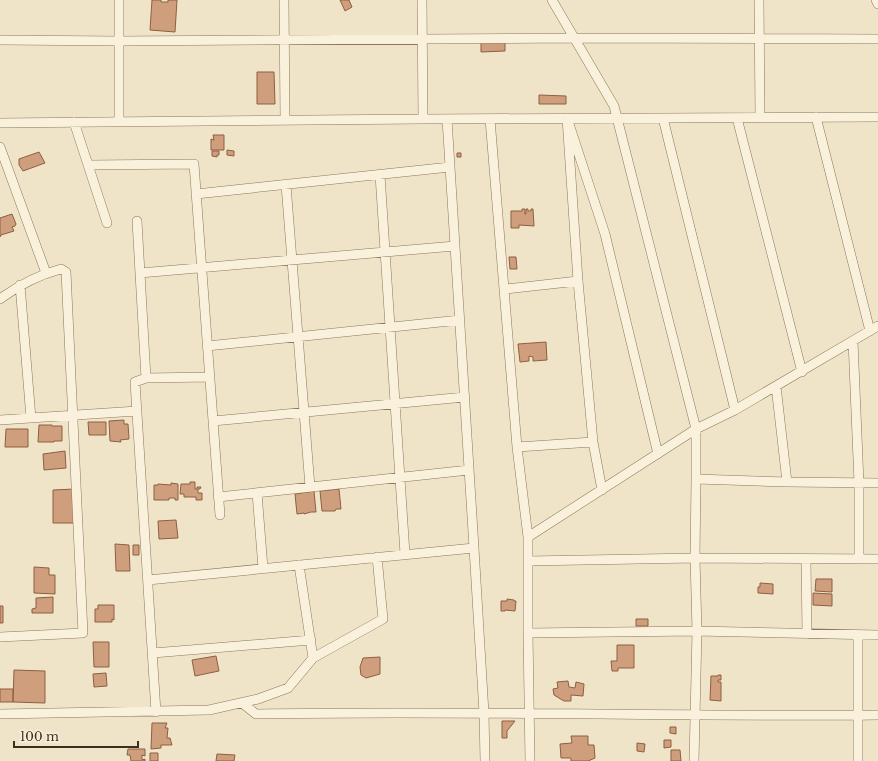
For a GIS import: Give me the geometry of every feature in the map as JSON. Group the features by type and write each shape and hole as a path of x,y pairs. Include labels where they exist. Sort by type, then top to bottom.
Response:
{"street":[{"path":"119,0 119,122"},
{"path":"284,0 285,120"},
{"path":"422,0 423,119"},
{"path":"552,0 614,106 696,430 695,558 697,631 694,761"},
{"path":"759,0 760,117"},
{"path":"876,0 878,4"},
{"path":"1,40 422,40 575,38 878,39"},
{"path":"816,117 870,332"},
{"path":"0,123 878,117"},
{"path":"567,118 578,281 594,442 602,490"},
{"path":"567,118 605,234 658,454"},
{"path":"663,118 735,410"},
{"path":"737,118 802,372"},
{"path":"447,119 484,713 485,761"},
{"path":"490,119 517,447 528,537 530,761"},
{"path":"74,122 107,223"},
{"path":"0,147 46,273"},
{"path":"88,165 194,164 220,515"},
{"path":"196,194 450,167"},
{"path":"380,175 406,554"},
{"path":"286,185 310,487"},
{"path":"137,221 146,378"},
{"path":"140,273 455,246"},
{"path":"0,299 20,285 46,273 61,269 66,272 83,633 0,637"},
{"path":"505,289 578,281"},
{"path":"20,285 31,418"},
{"path":"208,346 460,320"},
{"path":"528,537 696,430 802,372 878,326"},
{"path":"853,341 859,559"},
{"path":"156,712 135,382 146,378 210,377"},
{"path":"776,386 787,482"},
{"path":"213,421 465,396"},
{"path":"0,420 137,411"},
{"path":"517,447 594,442"},
{"path":"218,497 469,470"},
{"path":"696,479 878,483"},
{"path":"257,493 263,568"},
{"path":"148,580 474,548"},
{"path":"0,714 209,710 258,699 288,688 313,658 383,619 377,557"},
{"path":"528,560 695,558 878,559"},
{"path":"806,559 807,634"},
{"path":"299,565 313,658"},
{"path":"528,633 697,631 878,635"},
{"path":"858,635 858,761"},
{"path":"153,653 311,640"},
{"path":"242,703 256,714 530,712 695,715 878,714"}],"building":[{"path":"152,0 168,2 168,0 177,0 175,32 150,30"},
{"path":"340,0 349,0 352,7 345,11"},
{"path":"481,42 505,42 505,51 481,52"},
{"path":"257,72 274,72 275,104 257,104"},
{"path":"539,95 566,96 566,104 539,104"},
{"path":"213,135 224,135 224,150 211,150 211,139 214,140"},
{"path":"227,150 234,151 234,156 227,155"},
{"path":"212,151 219,151 219,155 217,155 217,157 212,156"},
{"path":"39,152 45,163 23,171 19,165 19,159"},
{"path":"457,153 461,153 461,157 457,157"},
{"path":"522,209 525,209 526,214 526,209 531,211 531,209 533,209 534,226 519,225 519,228 511,228 511,211 522,211"},
{"path":"12,214 16,224 12,227 14,231 1,235 0,237 0,218"},
{"path":"509,257 516,257 517,269 510,269"},
{"path":"546,342 547,360 533,361 533,357 529,356 529,361 520,362 518,344"},
{"path":"124,420 124,424 128,424 129,439 120,440 121,442 110,441 109,421"},
{"path":"88,422 106,422 106,435 89,435"},
{"path":"39,425 62,426 62,441 38,442"},
{"path":"6,429 28,429 28,447 5,447"},
{"path":"65,451 66,468 44,470 43,454"},
{"path":"190,482 195,482 195,489 197,489 197,487 201,487 198,489 198,493 202,493 202,500 196,500 196,497 184,497 184,494 180,494 181,484 190,484"},
{"path":"171,483 178,484 178,500 175,500 175,498 169,498 169,500 154,500 154,485 171,485"},
{"path":"75,489 76,523 53,523 53,490"},
{"path":"339,489 341,509 336,509 335,511 322,511 320,491"},
{"path":"314,491 316,512 297,514 295,494"},
{"path":"176,520 178,538 159,539 158,521"},
{"path":"115,544 129,545 130,571 116,571"},
{"path":"133,545 139,545 139,555 133,555"},
{"path":"34,567 49,568 49,575 55,575 55,594 34,593"},
{"path":"816,579 832,579 832,592 815,591"},
{"path":"760,583 773,584 773,594 758,593"},
{"path":"813,593 832,594 832,606 813,605"},
{"path":"53,597 53,613 32,613 32,609 36,608 36,598"},
{"path":"507,599 516,601 515,611 501,611 501,601 507,601"},
{"path":"98,605 114,605 114,620 112,619 112,622 95,622 95,609 98,609"},
{"path":"0,606 3,606 3,623 0,623"},
{"path":"636,619 648,619 648,626 636,626"},
{"path":"93,642 109,642 109,667 94,667"},
{"path":"617,645 634,645 634,668 618,668 618,671 612,671 611,661 617,661"},
{"path":"216,656 219,671 195,676 192,660"},
{"path":"380,657 380,674 366,678 361,675 360,667 363,658"},
{"path":"14,670 45,671 45,703 13,702"},
{"path":"106,673 107,686 94,687 93,674"},
{"path":"721,675 721,680 718,680 718,682 721,682 721,701 710,700 711,676"},
{"path":"568,681 569,687 575,688 576,682 584,684 583,696 571,695 571,701 564,701 554,695 553,689 558,688 557,682"},
{"path":"0,689 13,689 13,702 0,702"},
{"path":"502,721 515,721 507,731 507,738 502,738"},
{"path":"152,723 167,723 165,728 168,728 167,738 170,738 172,745 161,745 161,748 151,749"},
{"path":"670,727 676,727 676,734 670,733"},
{"path":"571,736 588,736 588,745 594,745 595,758 588,761 571,761 571,758 561,758 560,744 572,743"},
{"path":"664,740 671,740 671,747 664,748"},
{"path":"637,743 645,744 644,752 637,751"},
{"path":"128,749 145,749 145,756 142,755 142,760 145,759 145,761 131,761 130,755 127,755"},
{"path":"671,750 680,750 681,761 671,761"},
{"path":"150,753 158,753 158,761 150,761"},
{"path":"217,754 235,755 234,761 216,761"}]}
